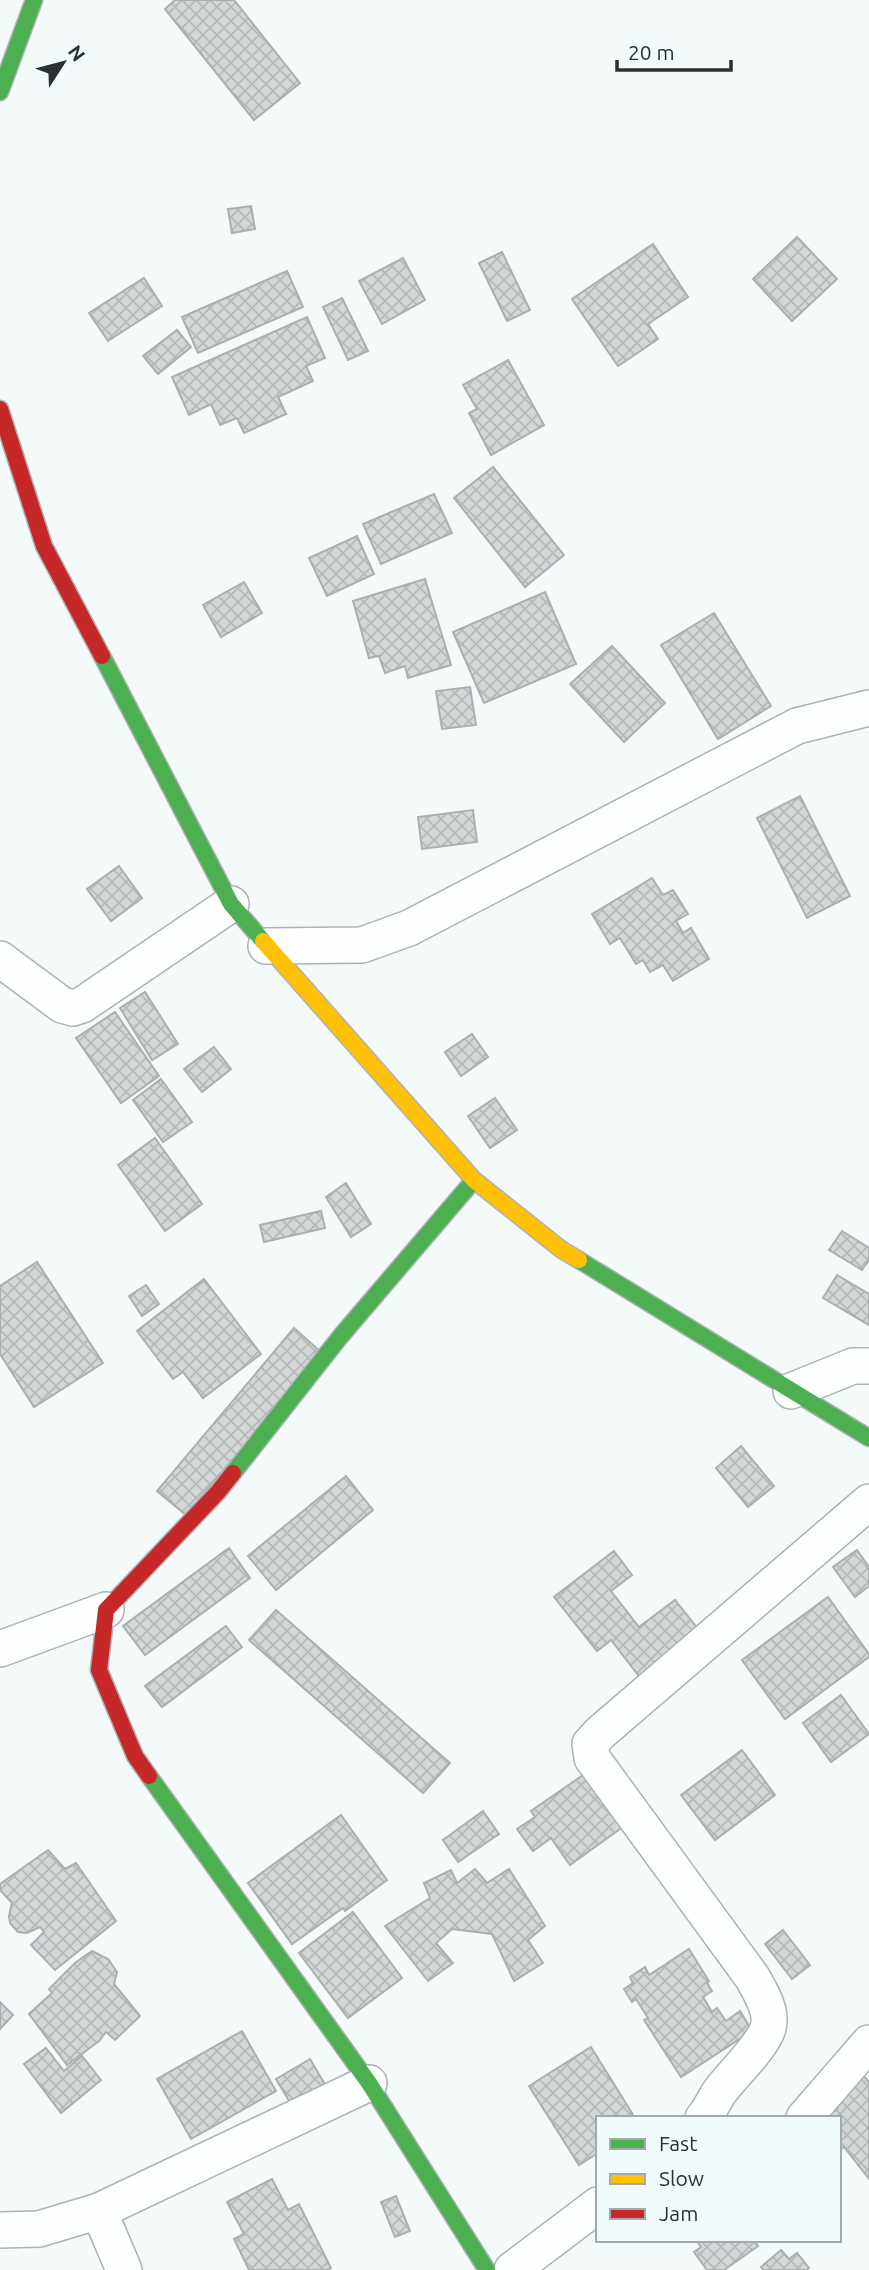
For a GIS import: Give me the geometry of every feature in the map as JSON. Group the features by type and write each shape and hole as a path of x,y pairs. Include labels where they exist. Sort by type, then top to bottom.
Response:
{"street":[{"path":"0,92 34,0"},
{"path":"0,409 44,546 231,904 266,946 474,1180 562,1250 869,1438"},
{"path":"266,946 362,945 409,928 797,726 869,708"},
{"path":"0,959 62,1005 82,1005 231,904"},
{"path":"0,1649 106,1610 218,1492 340,1337 474,1180"},
{"path":"791,1391 853,1366 869,1366"},
{"path":"705,2116 768,2028 765,2000 752,1977 592,1758 590,1744 869,1502"},
{"path":"106,1610 99,1670 135,1756 369,2083 487,2270"},
{"path":"806,2116 869,2043"},
{"path":"0,2230 39,2229 99,2211 369,2083"},
{"path":"512,2270 596,2207"},
{"path":"99,2211 124,2270"}],"building":[{"path":"175,0 234,0 300,83 254,120 165,9"},
{"path":"251,206 255,229 232,233 228,209"},
{"path":"797,237 837,279 792,321 753,279"},
{"path":"653,244 688,297 648,324 658,339 618,366 572,299"},
{"path":"502,252 530,310 507,321 479,263"},
{"path":"403,258 425,300 382,324 359,281"},
{"path":"287,271 303,307 198,353 182,317"},
{"path":"144,278 162,306 108,341 89,313"},
{"path":"342,298 368,351 348,360 323,307"},
{"path":"307,317 325,358 306,366 313,381 278,397 286,414 244,433 237,418 220,425 211,404 189,415 172,377"},
{"path":"177,330 191,347 158,374 143,356"},
{"path":"508,360 544,425 491,455 469,413 477,409 463,385"},
{"path":"493,467 564,555 525,587 454,498"},
{"path":"434,494 452,533 381,564 363,524"},
{"path":"357,536 374,574 327,596 309,558"},
{"path":"425,579 451,665 408,678 405,666 385,673 379,656 369,658 353,601"},
{"path":"244,582 262,613 221,637 203,605"},
{"path":"545,592 576,664 484,703 453,632"},
{"path":"714,613 771,706 718,739 661,645"},
{"path":"612,646 665,703 624,742 570,684"},
{"path":"470,687 476,725 442,729 436,691"},
{"path":"800,796 850,896 807,918 757,818"},
{"path":"473,810 477,842 422,849 418,817"},
{"path":"119,866 142,898 111,921 87,889"},
{"path":"652,878 663,895 673,890 688,914 676,921 683,933 691,928 709,959 673,981 663,965 650,972 643,960 636,964 620,938 610,944 592,914"},
{"path":"145,992 178,1044 152,1060 120,1008"},
{"path":"115,1012 159,1076 121,1103 76,1038"},
{"path":"472,1034 488,1057 461,1076 445,1052"},
{"path":"214,1047 231,1069 202,1092 184,1069"},
{"path":"161,1079 192,1122 163,1142 133,1100"},
{"path":"495,1098 517,1130 490,1148 468,1116"},
{"path":"155,1138 202,1204 165,1231 118,1165"},
{"path":"346,1183 371,1224 351,1237 326,1197"},
{"path":"321,1211 325,1228 264,1242 260,1225"},
{"path":"842,1231 869,1248 869,1260 862,1270 829,1250"},
{"path":"37,1262 103,1363 34,1407 0,1354 0,1286"},
{"path":"837,1275 869,1294 869,1325 823,1298"},
{"path":"204,1279 261,1354 203,1398 183,1372 173,1379 137,1331"},
{"path":"146,1285 159,1304 142,1316 129,1296"},
{"path":"294,1328 322,1353 186,1515 157,1491"},
{"path":"741,1446 774,1486 748,1507 716,1468"},
{"path":"346,1476 373,1510 276,1590 248,1556"},
{"path":"229,1548 250,1578 145,1655 123,1626"},
{"path":"857,1550 869,1567 869,1586 855,1597 833,1567"},
{"path":"614,1551 632,1575 611,1591 639,1627 675,1600 702,1634 642,1680 611,1640 597,1651 554,1597"},
{"path":"828,1597 869,1657 785,1719 742,1660"},
{"path":"276,1610 450,1763 423,1793 249,1640"},
{"path":"226,1626 242,1647 162,1707 145,1686"},
{"path":"841,1695 869,1734 831,1762 803,1723"},
{"path":"742,1750 775,1795 715,1840 681,1795"},
{"path":"586,1773 624,1826 570,1865 551,1838 533,1851 517,1829 535,1817 531,1811"},
{"path":"483,1811 499,1834 458,1862 443,1840"},
{"path":"341,1815 387,1880 345,1911 343,1908 292,1944 248,1883"},
{"path":"48,1850 65,1869 76,1863 116,1921 55,1970 31,1945 44,1932 40,1927 27,1933 18,1932 10,1923 12,1903 0,1890 0,1884"},
{"path":"475,1869 487,1883 509,1869 545,1926 528,1940 543,1963 514,1981 492,1934 452,1929 436,1943 453,1963 428,1981 385,1926 430,1898 424,1883 451,1870 457,1883"},
{"path":"353,1912 402,1978 348,2018 299,1953"},
{"path":"783,1930 810,1965 792,1979 765,1944"},
{"path":"689,1949 709,1981 707,1983 712,1991 703,1997 712,2012 717,2008 726,2021 740,2011 752,2031 681,2077 644,2020 648,2018 636,1999 632,2002 624,1989 633,1983 630,1977 645,1967 649,1975"},
{"path":"92,1951 108,1959 117,1972 114,1984 140,2016 115,2040 106,2032 99,2041 67,2065 29,2014 52,1993 49,1989 75,1963"},
{"path":"0,2002 13,2015 0,2029"},
{"path":"242,2031 276,2091 191,2139 157,2079"},
{"path":"591,2047 634,2116 596,2116 596,2154 579,2165 529,2086"},
{"path":"46,2048 64,2071 82,2056 101,2080 61,2113 24,2064"},
{"path":"310,2059 330,2093 297,2114 276,2079"},
{"path":"862,2074 869,2082 869,2179 844,2147 841,2149 841,2116 828,2116 838,2108 830,2098"},
{"path":"272,2179 288,2210 299,2204 331,2268 249,2270 234,2239 244,2234 227,2202"},
{"path":"396,2196 410,2231 395,2237 381,2202"},
{"path":"697,2242 755,2242 758,2246 724,2270 707,2270 694,2252 701,2247"},
{"path":"781,2250 789,2259 797,2253 809,2268 764,2270 761,2267"}],"traffic: fast":[{"path":"0,92 34,0"},
{"path":"102,656 231,904 263,941"},
{"path":"233,1473 340,1337 474,1180"},
{"path":"579,1260 869,1438"},
{"path":"149,1776 369,2083 487,2270"}],"traffic: slow":[{"path":"263,941 474,1180 562,1250 579,1260"}],"traffic: jam":[{"path":"0,409 44,546 102,656"},
{"path":"149,1776 135,1756 99,1670 106,1610 233,1473"}]}
